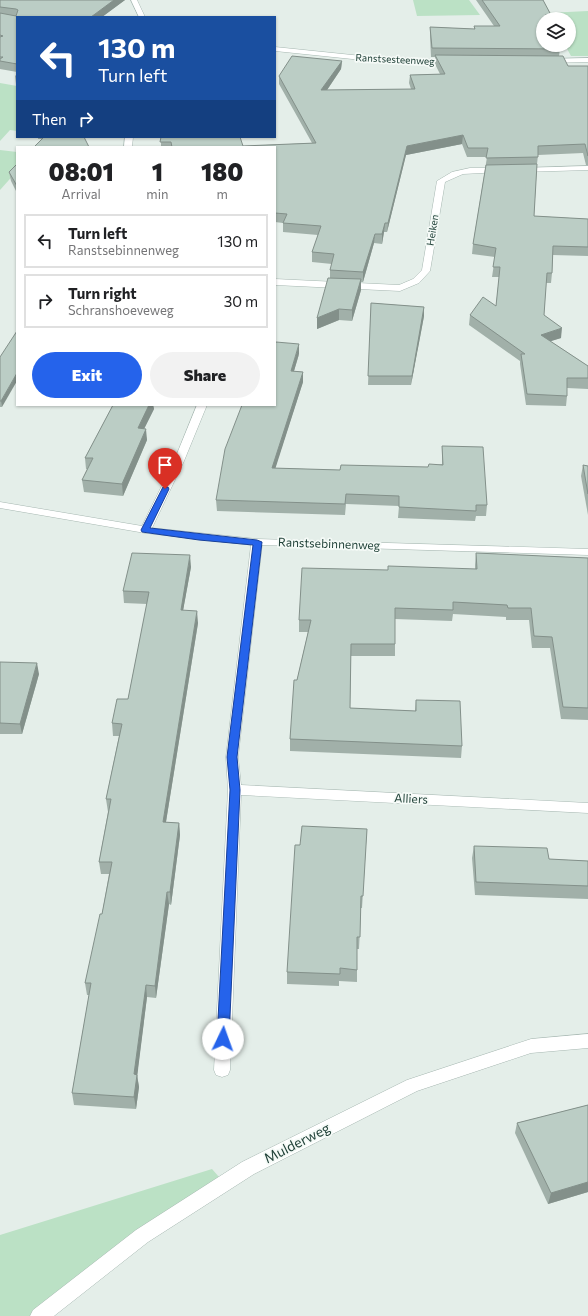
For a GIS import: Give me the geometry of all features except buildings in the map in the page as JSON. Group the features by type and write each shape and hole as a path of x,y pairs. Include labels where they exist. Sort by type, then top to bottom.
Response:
{"street":[{"path":"134,0 142,16"},
{"name":"Ranstsesteenweg","path":"276,49 362,58 460,62"},
{"path":"544,61 588,60"},
{"name":"Heiken","path":"276,282 400,288 416,281 426,271 441,181 450,175 468,171 588,168"},
{"path":"145,530 179,461 202,406"},
{"name":"Ranstsebinnenweg","path":"0,505 145,530 199,537 257,542 588,552"},
{"path":"222,1070 235,790 232,757 257,542"},
{"name":"Alliers","path":"235,790 588,808"},
{"name":"Mulderweg","path":"39,1316 142,1236 248,1168 413,1085 531,1046 588,1041"}],"green space":[{"path":"413,0 469,0 480,15 417,16"},
{"path":"588,11 588,56 571,56 569,52 576,52 576,12 568,12"},
{"path":"0,83 16,86 16,131 10,130 0,141"},
{"path":"0,150 16,152 16,172 0,190"},
{"path":"212,1169 219,1177 136,1234 31,1316 0,1316 0,1235"}],"route":[{"path":"165,489 145,530 199,537 257,542 232,757 235,790 223,1039"}]}
